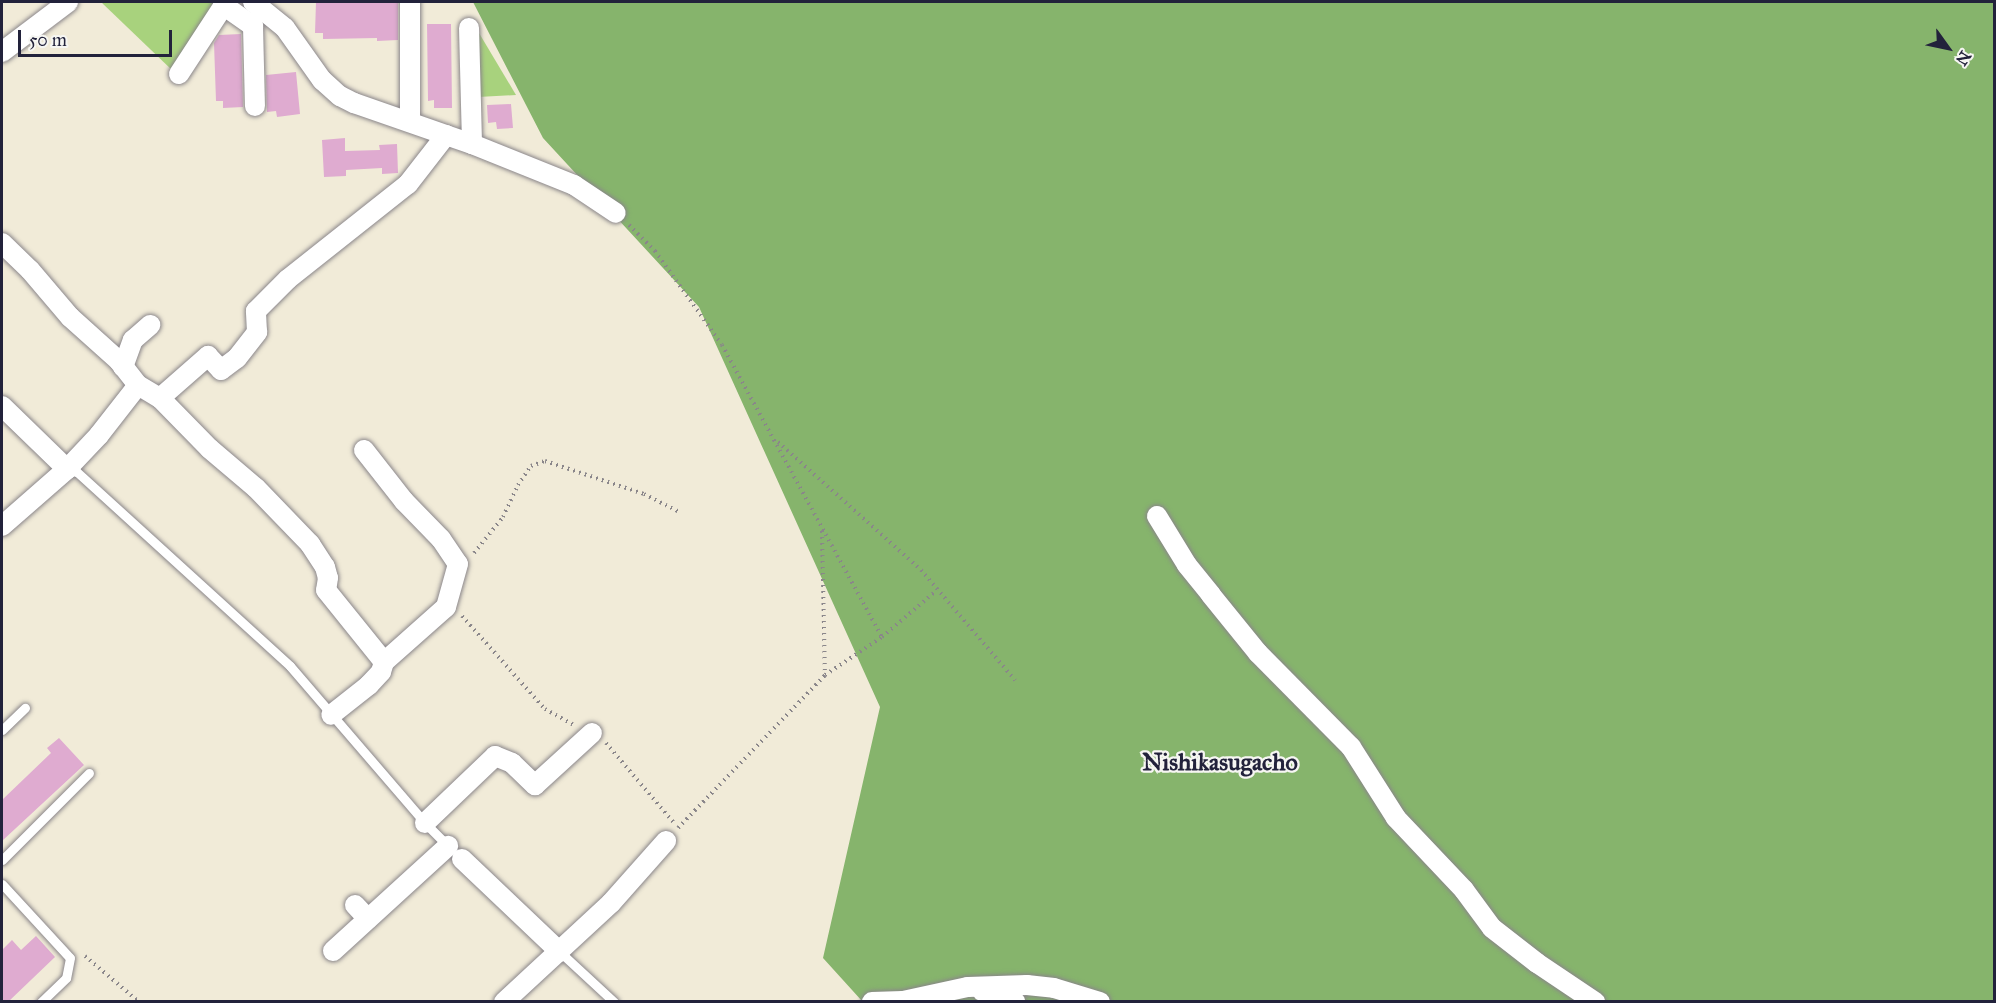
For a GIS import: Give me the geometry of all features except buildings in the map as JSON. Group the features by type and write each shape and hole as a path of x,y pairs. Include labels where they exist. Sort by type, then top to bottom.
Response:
{"street":[{"path":"2,52 68,2"},
{"path":"258,2 285,28 322,80 335,92 354,103 472,144 574,186 616,213"},
{"path":"410,2 410,122"},
{"path":"178,74 224,3 253,26 255,106"},
{"path":"469,28 472,144"},
{"path":"160,399 208,356 221,370 237,358 257,332 256,311 288,279 408,184 446,135"},
{"path":"2,243 138,385 160,399 210,449 256,488 310,544 325,567 328,578 326,590 384,662"},
{"path":"123,367 133,340 150,325"},
{"path":"2,526 67,469 99,435 138,385"},
{"path":"2,406 67,469"},
{"path":"331,715 369,685 381,672 384,662 446,607 458,564 441,539 404,501 364,450"},
{"path":"1157,516 1187,565 1211,595 1266,661 1351,747 1396,818 1464,890 1492,928 1537,963 1595,1002"},
{"path":"425,823 495,756 512,763 535,784 592,734"},
{"path":"504,1002 611,903 672,834"},
{"path":"333,951 361,912 455,852 560,952"},
{"path":"872,1002 903,1001 968,987 1036,986 1054,988 1100,1002"},
{"path":"968,987 1015,1002"}],"lane":[{"path":"67,469 77,472 290,666 425,823 455,852"},
{"path":"2,730 25,708"},
{"path":"2,860 89,773"},
{"path":"2,884 70,958 66,978 41,1002"},
{"path":"560,952 614,1002"}],"path":[{"path":"616,213 655,251 715,336 775,439 882,637"},
{"path":"775,439 921,570 1015,680"},
{"path":"458,564 477,551 502,517 518,485 531,466 545,461 644,494 678,511"},
{"path":"822,529 825,675"},
{"path":"446,607 459,612 545,709 600,737 631,771 672,834 825,675 882,637 937,590"},
{"path":"84,955 122,984 139,1002"}],"green space":[{"path":"101,2 220,2 174,72"},
{"path":"473,2 1994,2 1994,1001 862,1001 823,958 880,707 699,307 543,138"},
{"path":"479,33 516,95 478,97"}],"district":[{"name":"Nishikasugacho","path":"1220,763"}]}
